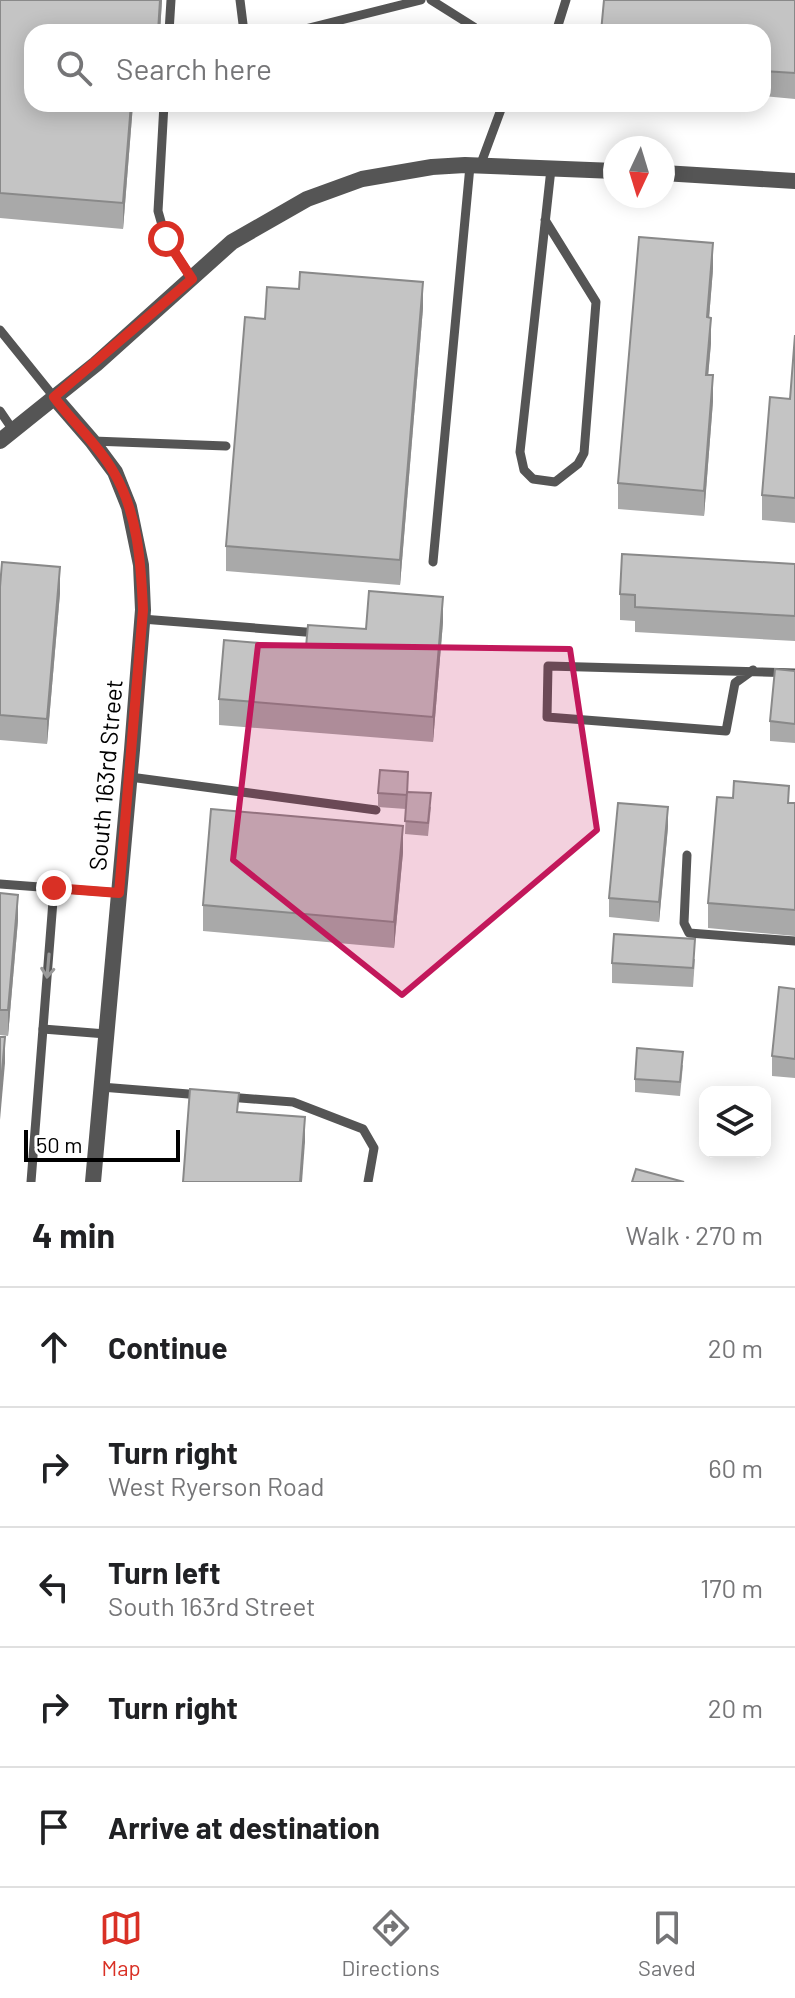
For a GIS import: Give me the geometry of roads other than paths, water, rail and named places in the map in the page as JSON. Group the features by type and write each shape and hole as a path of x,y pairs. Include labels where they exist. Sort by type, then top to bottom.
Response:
{"street":[{"path":"7,436 232,242 307,199 362,179 432,167 603,171"},
{"path":"675,174 795,181"},
{"name":"South 163rd Street","path":"54,397 115,472 135,531 141,565 142,619 130,777 93,1182"}],"lane":[{"path":"170,24 171,0"},
{"path":"240,0 243,24"},
{"path":"325,24 421,0"},
{"path":"431,0 469,24"},
{"path":"558,24 566,0"},
{"path":"164,112 158,211 166,239 192,279"},
{"path":"433,562 475,166 499,112"},
{"path":"545,220 596,302 584,453 578,464 555,482 533,479 524,470 520,452 545,220 551,169"},
{"path":"0,330 54,397"},
{"path":"0,411 7,436"},
{"path":"92,441 226,446"},
{"path":"142,619 327,634"},
{"path":"753,670 735,683 726,731 547,717 548,666 753,670 795,673"},
{"path":"130,777 376,810"},
{"path":"687,855 684,923 689,933 795,941"},
{"path":"0,884 119,893"},
{"path":"31,1182 54,888"},
{"path":"43,1029 106,1034"},
{"path":"101,1087 293,1102 338,1122 363,1129 374,1148 368,1182"}]}
